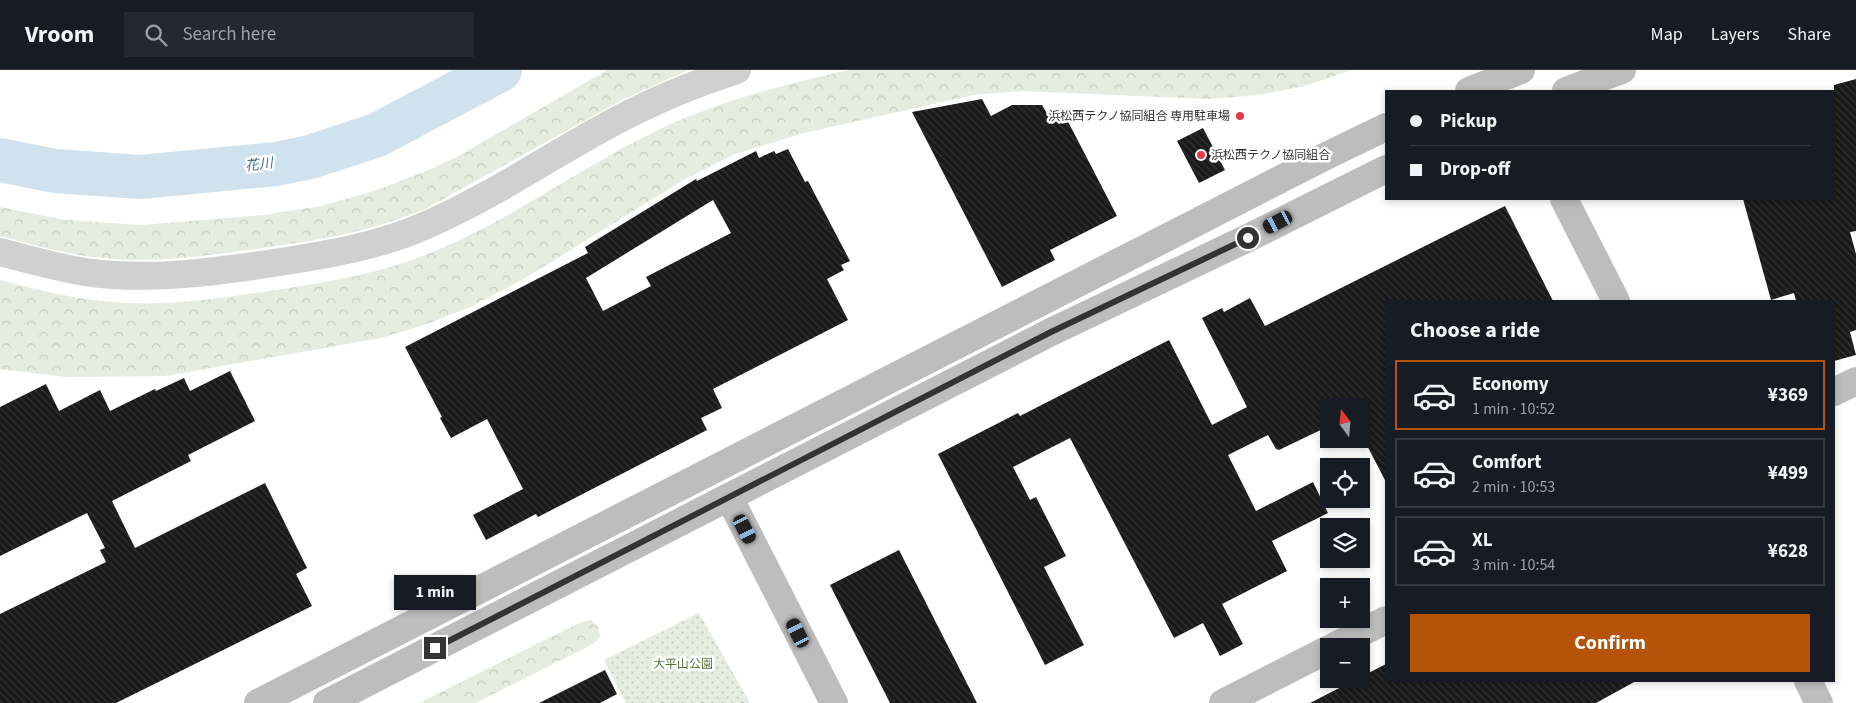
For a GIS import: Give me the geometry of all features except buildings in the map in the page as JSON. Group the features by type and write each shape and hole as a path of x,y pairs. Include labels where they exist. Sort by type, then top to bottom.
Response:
{"street":[{"path":"0,252 57,267 92,273 163,276 218,271 360,248 397,238 432,223 630,114 668,96 737,70"},
{"path":"1569,90 1622,70"},
{"path":"1473,90 1515,79"},
{"path":"258,703 1289,175 1385,128"},
{"path":"327,703 1051,332 1248,238 1385,170"},
{"path":"1565,200 1615,300"},
{"path":"1835,392 1856,381"},
{"path":"729,497 834,703"},
{"path":"1351,638 1385,621"},
{"path":"1223,703 1320,654"},
{"path":"1808,682 1819,703"}],"green space":[{"path":"607,70 688,70 622,100 425,209 381,225 338,236 272,247 151,260 112,259 81,255 0,236 0,207 65,220 140,225 264,215 321,206 377,190 457,157"},
{"path":"849,70 1352,70 1305,86 1258,95 1210,99 1021,91 974,95 808,132 735,154 685,179 522,280 470,307 427,324 381,338 166,376 65,377 0,369 0,280 81,298 122,303 143,303 220,298 298,287 361,275 422,256 468,236 618,151 669,125 744,97"},
{"name":"大平山公園","path":"699,613 750,703 626,703 604,660"},
{"path":"591,620 598,627 600,637 593,644 475,703 419,703 581,622"}],"waterway":[{"name":"花川","path":"0,160 55,171 141,177 276,164 310,157 377,135 500,70"}],"place":[{"name":"浜松西テクノ協同組合 専用駐車場","path":"1240,116"},
{"name":"浜松西テクノ協同組合","path":"1201,155"}],"route":[{"path":"435,648 1051,332 1248,238"}]}
